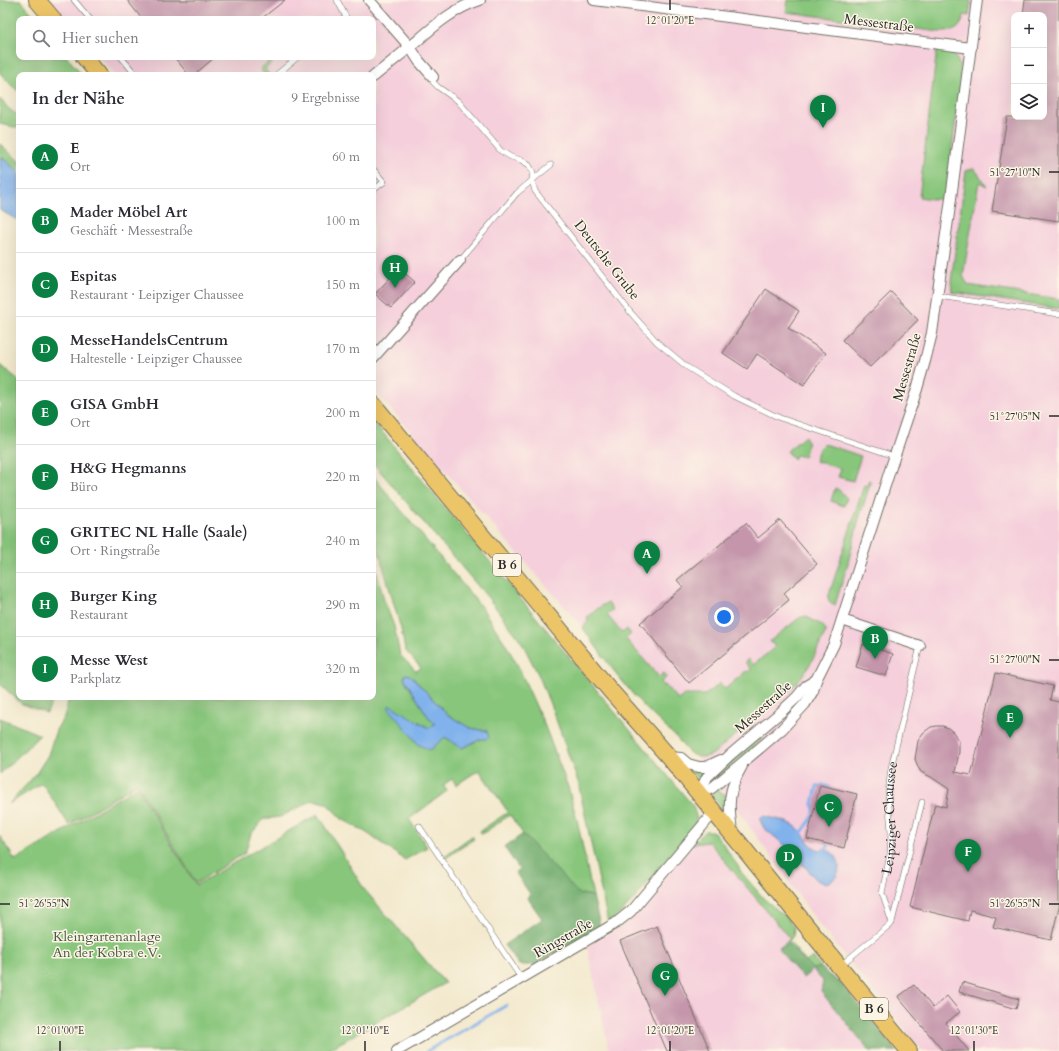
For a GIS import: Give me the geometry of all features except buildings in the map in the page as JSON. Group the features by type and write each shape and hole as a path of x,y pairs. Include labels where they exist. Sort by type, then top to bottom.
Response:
{"main road":[{"path":"37,0 50,16"},
{"path":"86,60 96,72"},
{"name":"B 6","path":"376,408 609,689 669,757 909,1051"}],"street":[{"name":"Deutsche Grube","path":"369,0 410,47 419,61 433,77"},
{"path":"376,75 446,18 469,4 480,0"},
{"name":"Messestraße","path":"594,0 971,48"},
{"name":"Messestraße","path":"699,794 712,788 745,761 782,729 805,704 813,691 816,680 834,644 925,361 932,333 977,0"},
{"path":"376,355 460,260"},
{"path":"842,620 920,646"},
{"name":"Messestraße","path":"699,794 707,777 797,697 806,686 816,680"},
{"name":"Messestraße","path":"669,757 681,758 688,764 706,767 730,755"},
{"name":"Messestraße","path":"732,834 730,819 730,792 736,775 745,761"},
{"name":"Ringstraße","path":"397,1051 616,923 631,911 714,812"}],"lane":[{"path":"74,0 87,16"},
{"path":"337,0 345,16"},
{"path":"124,60 134,72"},
{"path":"280,72 294,60"},
{"name":"Deutsche Grube","path":"433,77 433,82 458,101 501,151 529,165 533,172 532,180 535,191 631,313 657,342 687,367 734,396 780,418 894,456"},
{"path":"460,260 517,193 551,166"},
{"path":"376,173 384,182 376,188"},
{"path":"938,296 1059,314"},
{"name":"Leipziger Chaussee","path":"892,923 882,893 890,854 891,833 888,792 891,768 920,646"},
{"path":"839,966 892,923 922,802"},
{"path":"418,826 521,978"}],"shaded area":[{"path":"52,0 1059,0 1059,1051 923,1051 821,927 747,823 695,755 376,392 376,72 112,72 102,60 376,60 376,16 65,16"},
{"path":"709,842 790,939 778,949 803,978 813,970 823,981 821,992 870,1051 609,1051 587,946 627,922 692,844"}],"green space":[{"path":"0,0 21,0 34,16 16,16 16,60 70,60 80,72 16,72 16,89 0,73"},
{"path":"788,0 971,0 969,16 964,15 959,27 953,31 940,32 786,12"},
{"path":"937,49 944,50 953,55 959,63 961,81 946,193 941,198 934,199 919,197"},
{"path":"270,60 276,60 265,69 267,72 262,72 260,69"},
{"path":"0,99 16,114 16,127 0,124"},
{"path":"0,144 16,158 16,169 0,156"},
{"path":"974,168 987,186 979,182 963,276 968,285 1059,299 1059,309 952,292 951,281 966,171"},
{"path":"0,365 16,378 16,699 0,684"},
{"path":"376,425 693,806 697,819 692,830 636,897 622,912 608,923 578,782 557,722 539,676 521,641 489,599 376,467"},
{"path":"805,436 807,449 804,457 796,455 794,460 787,451"},
{"path":"823,444 861,456 853,481 838,477 841,469 815,461 819,448"},
{"path":"376,480 482,608 518,666 544,724 568,787 578,824 593,896 582,894 580,896 523,834 510,815 482,834 480,831 508,812 479,770 456,785 452,779 443,785 447,791 409,819 427,847 405,860 367,833 342,819 326,803 313,800 280,817 264,819 251,834 245,853 196,883 137,784 69,825 42,783 9,804 36,774 48,755 56,730 64,717 68,700 376,700 376,569 384,600 394,626 400,655 416,671 421,668 405,650 401,629 376,542","holes":["406,674 410,675 448,715 470,728 487,731 479,740 462,748 445,737 388,707 390,706 429,728 435,724 427,715 404,679"]},
{"path":"869,480 871,481 835,605 829,602 828,598 864,485 867,486"},
{"path":"835,488 847,498 844,506 831,501"},
{"path":"608,603 613,610 607,615 622,633 627,629 631,634 626,639 659,677 664,673 667,677 661,682 663,686 665,685 678,700 684,695 705,695 720,683 725,689 746,671 748,672 751,669 745,662 748,659 753,665 775,647 770,641 799,618 805,616 822,625 826,632 812,661 803,675 790,690 713,754 701,757 693,755 688,751 676,737 638,700 621,680 583,628 588,621 587,617 604,604"},
{"path":"18,700 53,700 47,713 22,704"},
{"path":"0,718 40,735 0,774"},
{"path":"761,735 764,738 718,777 716,774"},
{"path":"687,768 702,772 705,775 699,781"},
{"name":"Kleingartenanlage An der Kobra e.V.","path":"137,787 196,885 318,814 364,889 445,983 326,1051 0,1051 0,836 15,860"},
{"path":"717,790 723,794 726,794 726,810 724,811 711,795"},
{"path":"705,831 714,832 741,872 764,899 786,917 794,927 793,936 789,941 806,962 788,944 778,949 790,939 709,842 692,844"},
{"path":"523,834 580,895 593,896 600,926 535,965 519,965 504,945 542,919 527,897 530,894 515,872 519,869 504,847"},
{"path":"472,836 474,839 446,858 444,856"},
{"path":"788,944 813,969 821,967 829,975 840,982 897,1051 870,1051 821,992 823,981 813,970 803,978 778,949"},
{"path":"813,957 821,967 813,969 806,962"}],"water":[{"path":"0,156 16,169 16,219 0,210"},
{"path":"405,674 410,675 448,715 470,728 487,731 489,738 479,740 462,748 445,737 430,750 419,745 388,707 390,705 429,728 435,724 427,715 404,678"},
{"path":"764,816 792,824 801,832 812,846 820,850 827,850 834,854 839,867 836,877 828,882 817,880 787,847 764,828 760,820"}],"waterway":[{"path":"801,834 812,818 814,811 813,804 817,787 823,785 829,787 831,790"},
{"path":"825,850 828,846 828,841"},
{"path":"427,1051 507,1005"}],"place":[{"name":"Messe West","path":"823,128"},
{"name":"Burger King","path":"395,288"},
{"name":"E","path":"647,574"},
{"name":"Mader Möbel Art","path":"875,659"},
{"name":"GISA GmbH","path":"1010,738"},
{"name":"Espitas","path":"829,827"},
{"name":"H&G Hegmanns","path":"968,872"},
{"name":"MesseHandelsCentrum","path":"789,877"},
{"name":"GRITEC NL Halle (Saale)","path":"665,996"}]}
